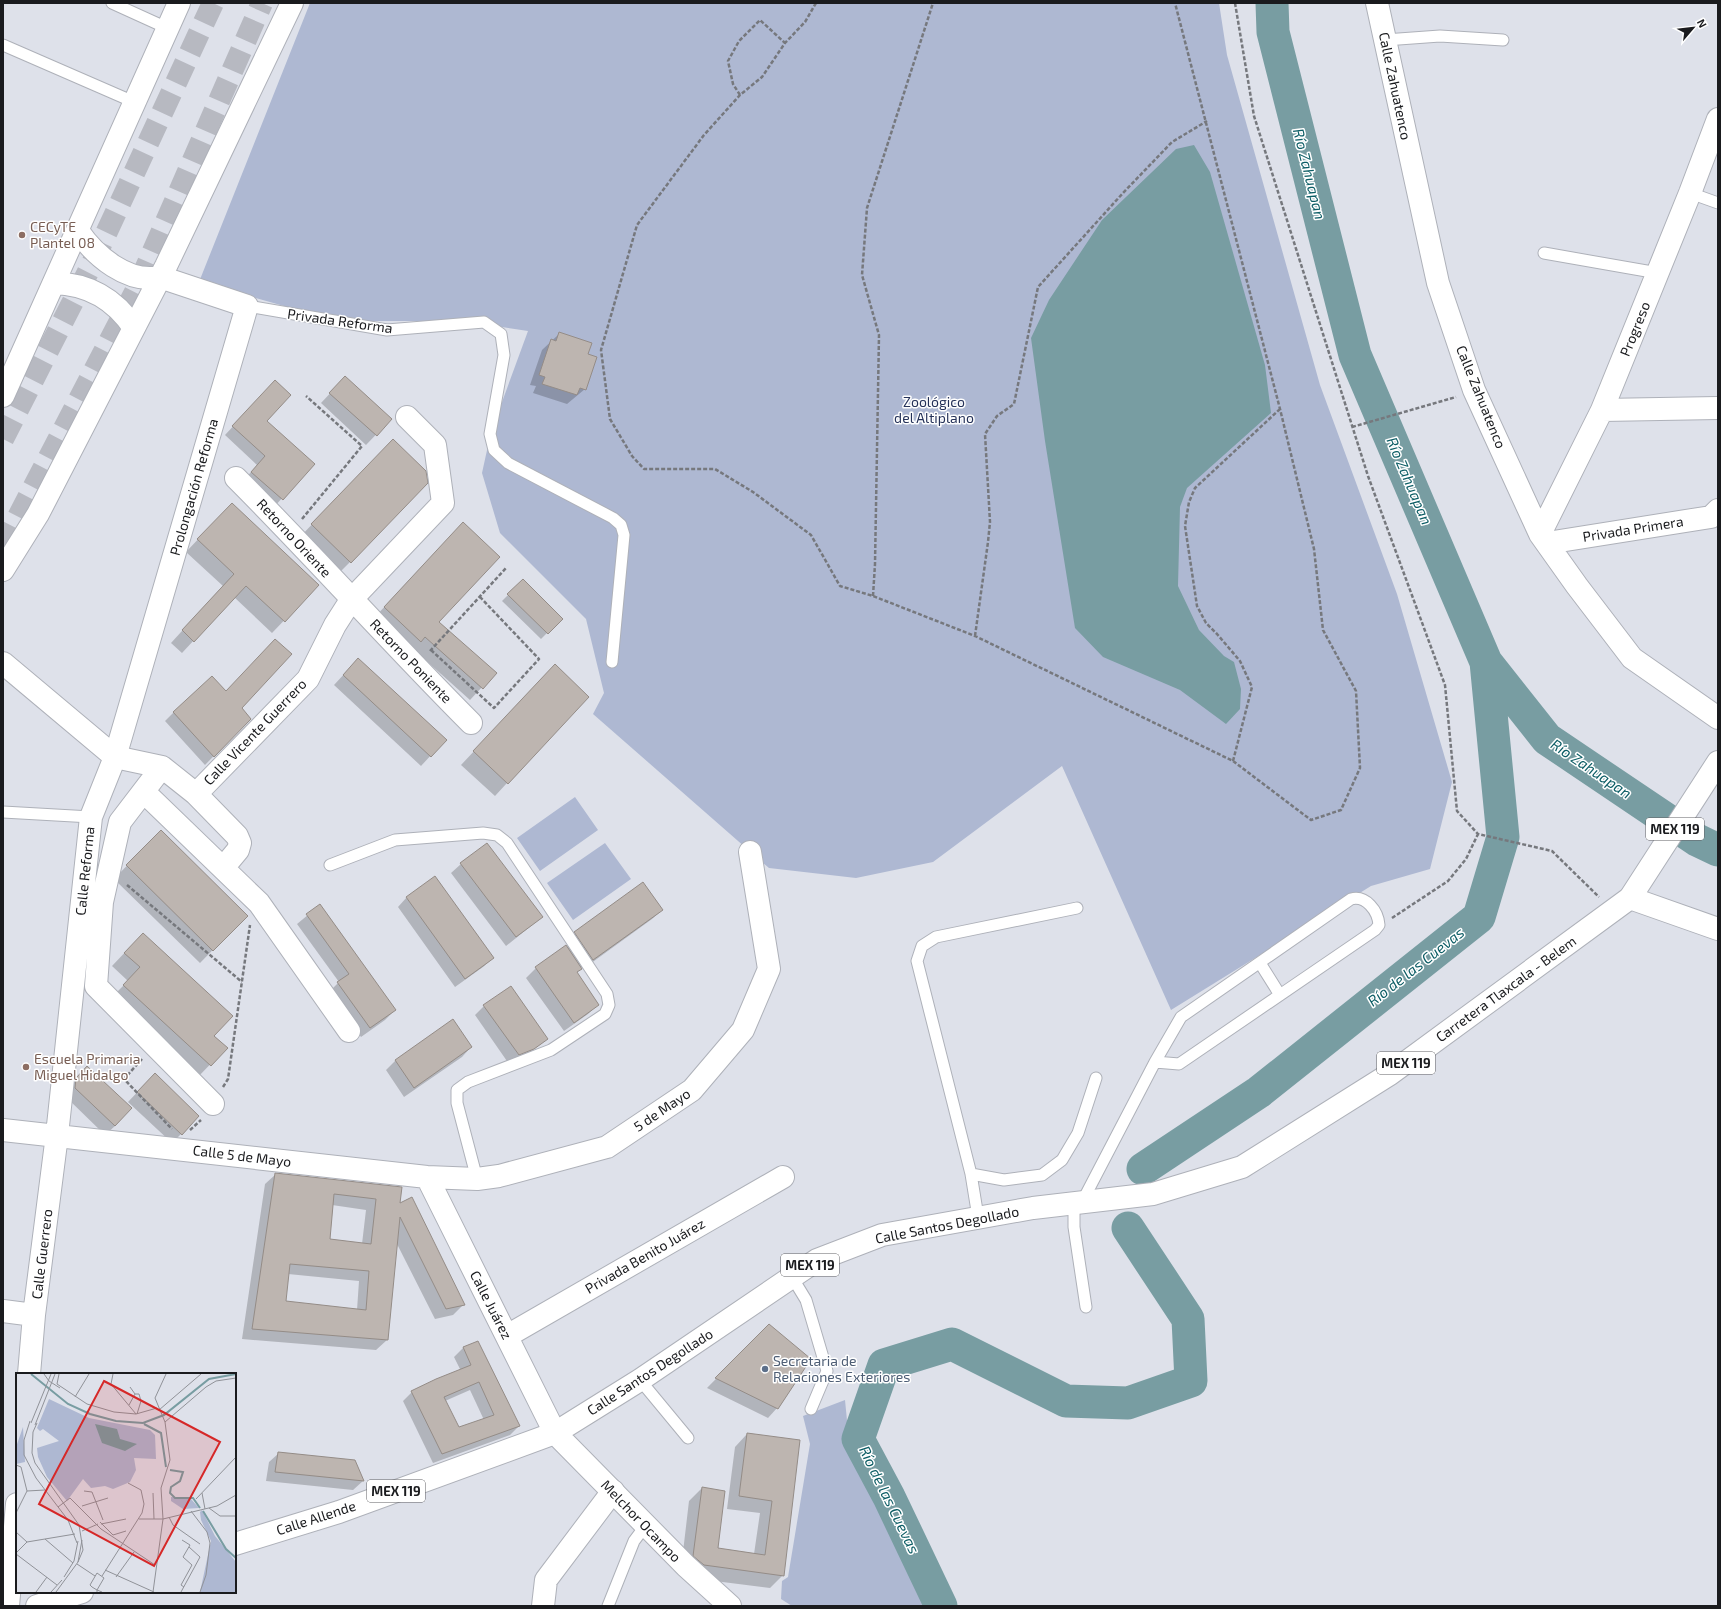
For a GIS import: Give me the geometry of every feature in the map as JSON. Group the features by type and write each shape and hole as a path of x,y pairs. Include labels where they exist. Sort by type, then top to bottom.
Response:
{"street":[{"path":"3,396 179,3"},
{"path":"3,570 38,514 134,328 292,3"},
{"name":"Calle Zahuatenco","path":"1377,3 1438,284 1474,390 1543,538 1577,586 1632,658 1718,718"},
{"name":"Progreso","path":"1543,538 1602,410 1690,193 1718,119"},
{"path":"78,230 87,245 118,268 150,279 160,276 248,306"},
{"path":"54,282 76,285 96,292 120,309 134,328"},
{"name":"Prolongación Reforma","path":"115,757 248,306"},
{"path":"1602,410 1718,408"},
{"name":"Calle Vicente Guerrero","path":"196,794 308,679 335,625 351,600 443,504 435,445 407,417"},
{"name":"Retorno Oriente","path":"236,478 291,533 351,600"},
{"name":"Privada Primera","path":"1543,538 1711,517 1718,510"},
{"name":"Retorno Poniente","path":"351,600 414,667 470,723"},
{"path":"3,664 115,757 162,767 196,794 237,836 240,844 238,850 223,868"},
{"name":"Calle Reforma","path":"57,1134 91,817 115,757"},
{"name":"Carretera Tlaxcala - Belem","path":"1153,1194 1242,1167 1390,1074 1613,912 1633,894 1717,765"},
{"name":"Calle Reforma","path":"154,1045 96,986 102,902 120,822 162,767"},
{"path":"144,792 253,899 259,903 349,1030"},
{"name":"5 de Mayo","path":"427,1177 477,1180 499,1176 607,1147 692,1090 743,1030 769,969 750,852"},
{"path":"1633,894 1718,929"},
{"path":"154,1045 208,1111"},
{"name":"Calle 5 de Mayo","path":"3,1130 57,1134 427,1177"},
{"name":"Calle Guerrero","path":"29,1373 34,1315 57,1134"},
{"name":"Calle Juárez","path":"427,1177 555,1433"},
{"name":"Privada Benito Juárez","path":"507,1336 783,1177"},
{"name":"Calle Santos Degollado","path":"555,1433 640,1380 817,1260 882,1235 1033,1208 1153,1194"},
{"path":"3,1311 34,1315"},
{"name":"Melchor Ocampo","path":"555,1433 686,1566 728,1605"},
{"name":"Calle Allende","path":"236,1544 339,1512 555,1433"},
{"path":"543,1606 546,1580 613,1492"},
{"path":"8,1606 16,1515"},
{"path":"36,1606 79,1593"}],"lane":[{"path":"112,3 167,28"},
{"path":"1384,40 1440,36 1503,40"},
{"path":"3,45 134,102"},
{"path":"1690,193 1718,203"},
{"path":"1544,253 1658,273"},
{"name":"Privada Reforma","path":"248,306 387,330 484,322 501,334 504,355 490,434 494,450 508,463 613,518 621,525 624,535 612,662"},
{"path":"3,812 91,817"},
{"path":"330,865 395,840 483,833 497,835 507,843 607,994 610,1005 605,1014 551,1050 468,1082 458,1090 457,1103 477,1180"},
{"path":"1086,1307 1074,1227 1078,1203 1155,1062 1181,1018 1351,899 1359,897 1366,900 1378,918 1379,925 1375,930 1179,1064 1155,1062"},
{"path":"978,1217 970,1174 917,960 922,946 936,937 1078,908"},
{"path":"1260,963 1280,995"},
{"path":"970,1174 1004,1180 1042,1175 1062,1160 1078,1133 1096,1078"},
{"path":"792,1278 806,1300 827,1371 811,1409"},
{"path":"640,1380 688,1438"},
{"path":"608,1606 634,1540 646,1525"}],"path":[{"path":"816,3 805,22 785,43 762,77 740,95 704,135 637,225 601,350 610,419 632,456 644,469 715,469 753,492 811,535 840,586 873,596 975,636 1233,761 1311,820 1341,810 1360,768 1356,691 1322,630 1314,549 1207,121 1175,3"},
{"path":"873,596 880,335 862,275 867,208 933,3"},
{"path":"1235,3 1254,116 1368,476 1445,685 1457,811 1478,834 1552,851 1613,912"},
{"path":"740,95 733,84 728,61 739,41 760,20 785,43"},
{"path":"975,636 990,522 985,434 997,416 1014,404 1038,287 1123,193 1172,142 1207,121"},
{"path":"291,533 362,446 306,396"},
{"path":"1352,427 1450,399"},
{"path":"1233,761 1252,687 1240,661 1218,634 1206,623 1197,606 1185,526 1189,502 1195,488 1280,409"},
{"path":"414,667 506,568"},
{"name":"Retorno Poniente","path":"431,650 494,708 539,659 480,597"},
{"path":"1379,925 1448,881 1466,859 1478,834"},
{"path":"109,870 242,982"},
{"path":"187,1133 208,1111 228,1078 253,899"},
{"path":"154,1045 124,1079 176,1133"}],"green space":[{"name":"Zoológico del Altiplano","path":"310,3 1219,3 1227,55 1320,385 1397,594 1452,782 1430,869 1371,886 1171,1010 1062,766 933,862 856,878 769,868 593,714 604,693 586,619 500,533 482,473 491,432 528,331 463,321 337,321 199,282"},
{"path":"575,797 598,830 540,871 517,838"},
{"path":"605,843 631,879 573,920 547,883"},
{"path":"845,1400 849,1441 904,1538 904,1550 936,1606 792,1606 781,1599 782,1581 788,1577 810,1444 803,1416"}],"shaded area":[{"path":"1194,145 1210,172 1265,365 1271,413 1187,488 1180,507 1178,586 1199,630 1224,656 1234,662 1241,689 1240,709 1226,724 1180,690 1103,657 1075,628 1045,441 1031,338 1049,300 1102,220 1176,149"}],"building":[{"path":"559,332 592,343 588,354 597,357 586,390 580,388 577,395 542,384 545,377 539,375 551,339 556,341"},
{"path":"345,376 392,419 377,436 329,393"},
{"path":"275,380 291,395 267,421 315,464 283,500 251,472 265,456 232,426"},
{"path":"393,439 426,471 428,483 351,563 311,524"},
{"path":"232,503 319,585 285,622 246,586 194,642 182,630 234,574 197,539"},
{"path":"463,522 500,557 439,622 497,673 483,689 425,637 421,642 384,607"},
{"path":"523,579 563,619 548,634 507,594"},
{"path":"275,639 292,654 242,708 251,719 214,757 173,712 212,676 226,691"},
{"path":"358,658 447,740 431,757 343,675"},
{"path":"555,664 589,697 508,784 473,751"},
{"path":"161,830 248,916 213,951 126,865"},
{"path":"487,843 543,917 516,937 460,863"},
{"path":"435,876 494,958 465,979 406,897"},
{"path":"643,882 663,910 593,960 574,932"},
{"path":"320,904 396,1010 370,1028 337,982 349,974 306,914"},
{"path":"143,933 233,1016 214,1036 228,1048 211,1066 123,985 140,967 124,953"},
{"path":"566,945 582,969 577,972 599,1005 574,1023 535,967"},
{"path":"511,986 548,1039 534,1049 519,1055 483,1005"},
{"path":"453,1019 472,1047 414,1088 395,1060"},
{"path":"87,1066 132,1108 115,1126 75,1088 76,1078"},
{"path":"155,1073 199,1116 182,1135 137,1092"},
{"path":"275,1173 402,1187 400,1203 412,1197 465,1305 446,1309 400,1217 388,1340 252,1329","holes":["334,1194 376,1199 371,1244 330,1239","290,1264 369,1271 366,1310 286,1301"]},
{"name":"Secretaria de Relaciones Exteriores","path":"769,1324 811,1359 778,1409 715,1378"},
{"path":"478,1341 520,1426 442,1454 411,1391 471,1365 463,1347","holes":["479,1382 494,1415 459,1427 444,1397"]},
{"path":"747,1433 800,1440 784,1576 704,1565 693,1556 702,1487 725,1491 718,1548 765,1555 772,1501 739,1496"},
{"path":"278,1452 355,1460 364,1481 275,1472"}],"waterway":[{"name":"Río Zahuapan","path":"1272,3 1273,32 1355,355 1486,662 1547,739 1697,840 1718,850"},
{"name":"Río de las Cuevas","path":"1143,1169 1259,1092 1479,917 1503,837 1486,662"},
{"name":"Río de las Cuevas","path":"941,1606 889,1497 858,1439 884,1365 952,1344 1066,1401 1128,1403 1191,1381 1188,1319 1128,1228"}],"tunnel":[{"path":"3,439 90,268 213,3"},
{"path":"3,546 136,290 262,3"}],"place":[{"name":"CECyTE Plantel 08","path":"22,235"},
{"name":"Escuela Primaria Miguel Hidalgo","path":"26,1067"},
{"name":"Secretaria de Relaciones Exteriores","path":"765,1369"}]}
